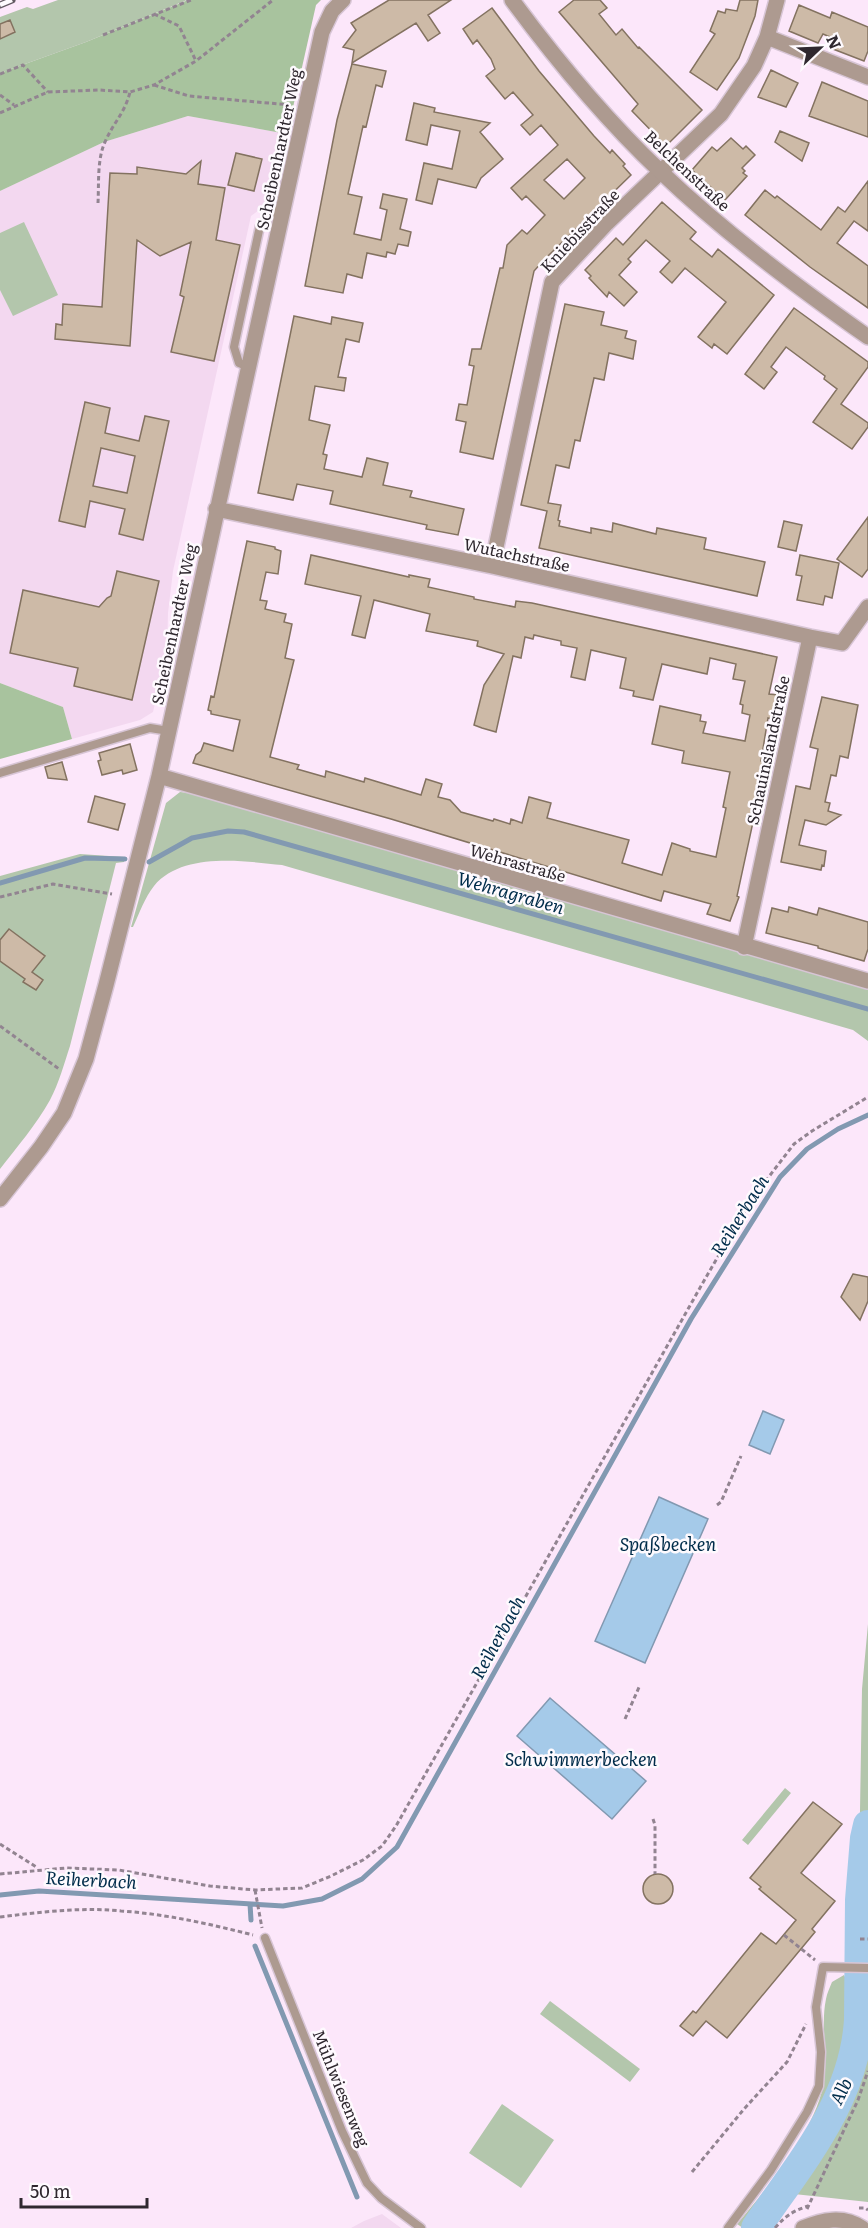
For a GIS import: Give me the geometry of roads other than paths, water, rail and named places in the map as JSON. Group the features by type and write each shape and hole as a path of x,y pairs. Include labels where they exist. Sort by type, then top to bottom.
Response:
{"street":[{"name":"Scheibenhardter Weg","path":"0,1199 41,1147 64,1113 86,1059 159,776 322,32 332,11 343,0"},
{"name":"Belchenstraße","path":"513,0 566,69 612,122 661,172 741,242 868,337"},
{"name":"Kniebisstraße","path":"492,566 552,282 606,223 721,114 741,87 767,37 777,0"},
{"path":"767,37 868,77"},
{"name":"Wutachstraße","path":"216,509 492,566 810,637"},
{"path":"810,637 842,643 868,607"},
{"name":"Schauinslandstraße","path":"744,947 810,637"},
{"name":"Wehrastraße","path":"159,776 868,981"},
{"path":"803,2228 828,2220 843,2219 862,2228"}],"lane":[{"path":"0,773 150,728 169,730"},
{"name":"Mühlwiesenweg","path":"265,1938 342,2131 367,2183 381,2198 421,2228"},
{"path":"728,2228 771,2170 807,2112 819,2086 821,2052 816,2007 823,1967 868,1968"}],"water":[{"path":"763,1411 784,1420 770,1454 749,1445"},
{"name":"Spaßbecken","path":"659,1497 708,1519 645,1663 595,1641"},
{"name":"Schwimmerbecken","path":"550,1698 646,1781 612,1819 517,1736"}],"waterway":[{"name":"Wehragraben","path":"149,862 192,838 228,831 244,832 868,1009"},
{"path":"0,883 85,858 125,859"},
{"name":"Reiherbach","path":"0,1895 39,1891 283,1906 322,1899 362,1879 397,1847 691,1319 780,1177 807,1149 838,1129 868,1115"},
{"name":"Alb","path":"756,2228 807,2155 836,2105 855,2050 859,2020 860,1900 868,1825"},
{"path":"250,1904 251,1920"},
{"path":"255,1946 357,2197"}],"railway":[{"path":"0,5 12,0"}]}
